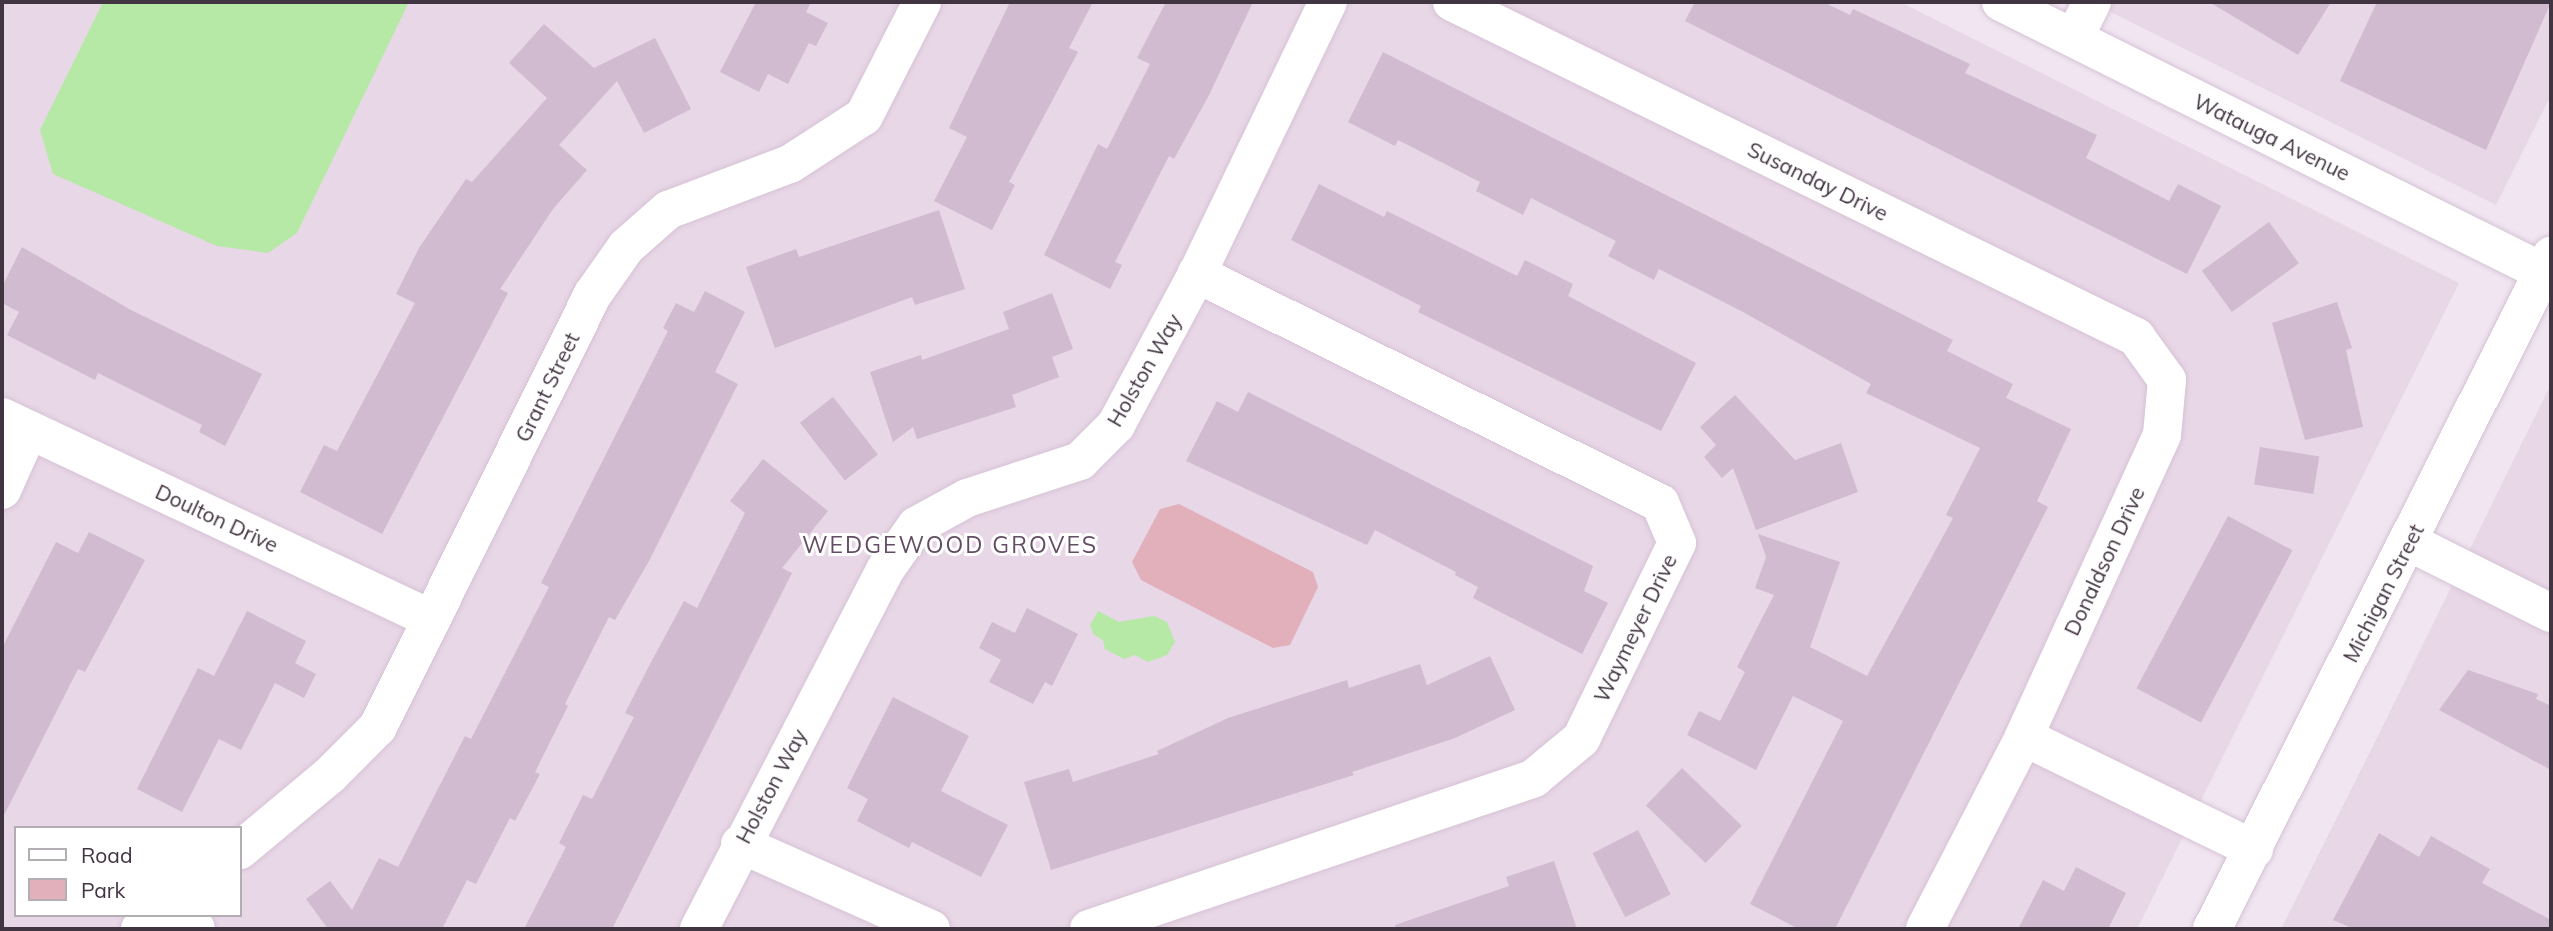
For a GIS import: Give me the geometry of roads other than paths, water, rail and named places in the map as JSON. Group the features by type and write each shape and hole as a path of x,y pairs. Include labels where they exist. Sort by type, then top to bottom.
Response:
{"street":[{"name":"Grant Street","path":"242,848 330,775 377,727 593,294 626,247 668,210 790,164 864,116 922,2"},
{"name":"Holston Way","path":"699,929 740,844 885,569 916,526 967,498 1080,461 1116,425 1197,274 1328,2"},
{"name":"Susanday Drive","path":"1452,2 2136,337 2167,380"},
{"name":"Watauga Avenue","path":"2001,2 2547,264"},
{"path":"2074,38 2092,2"},
{"name":"Michigan Street","path":"2215,928 2547,264"},
{"name":"Waymeyer Drive","path":"1089,929 1534,778 1581,739 1676,543 1660,503 1197,274"},
{"name":"Donaldson Drive","path":"1926,929 2024,737 2162,435 2167,380"},
{"name":"Doulton Drive","path":"16,424 432,619"},
{"path":"2,490 16,424"},
{"path":"2409,541 2551,612"},
{"path":"2024,737 2254,849"},
{"path":"740,844 931,929"},
{"path":"141,929 156,917"}],"district":[{"name":"WEDGEWOOD GROVES","path":"950,545"}]}
